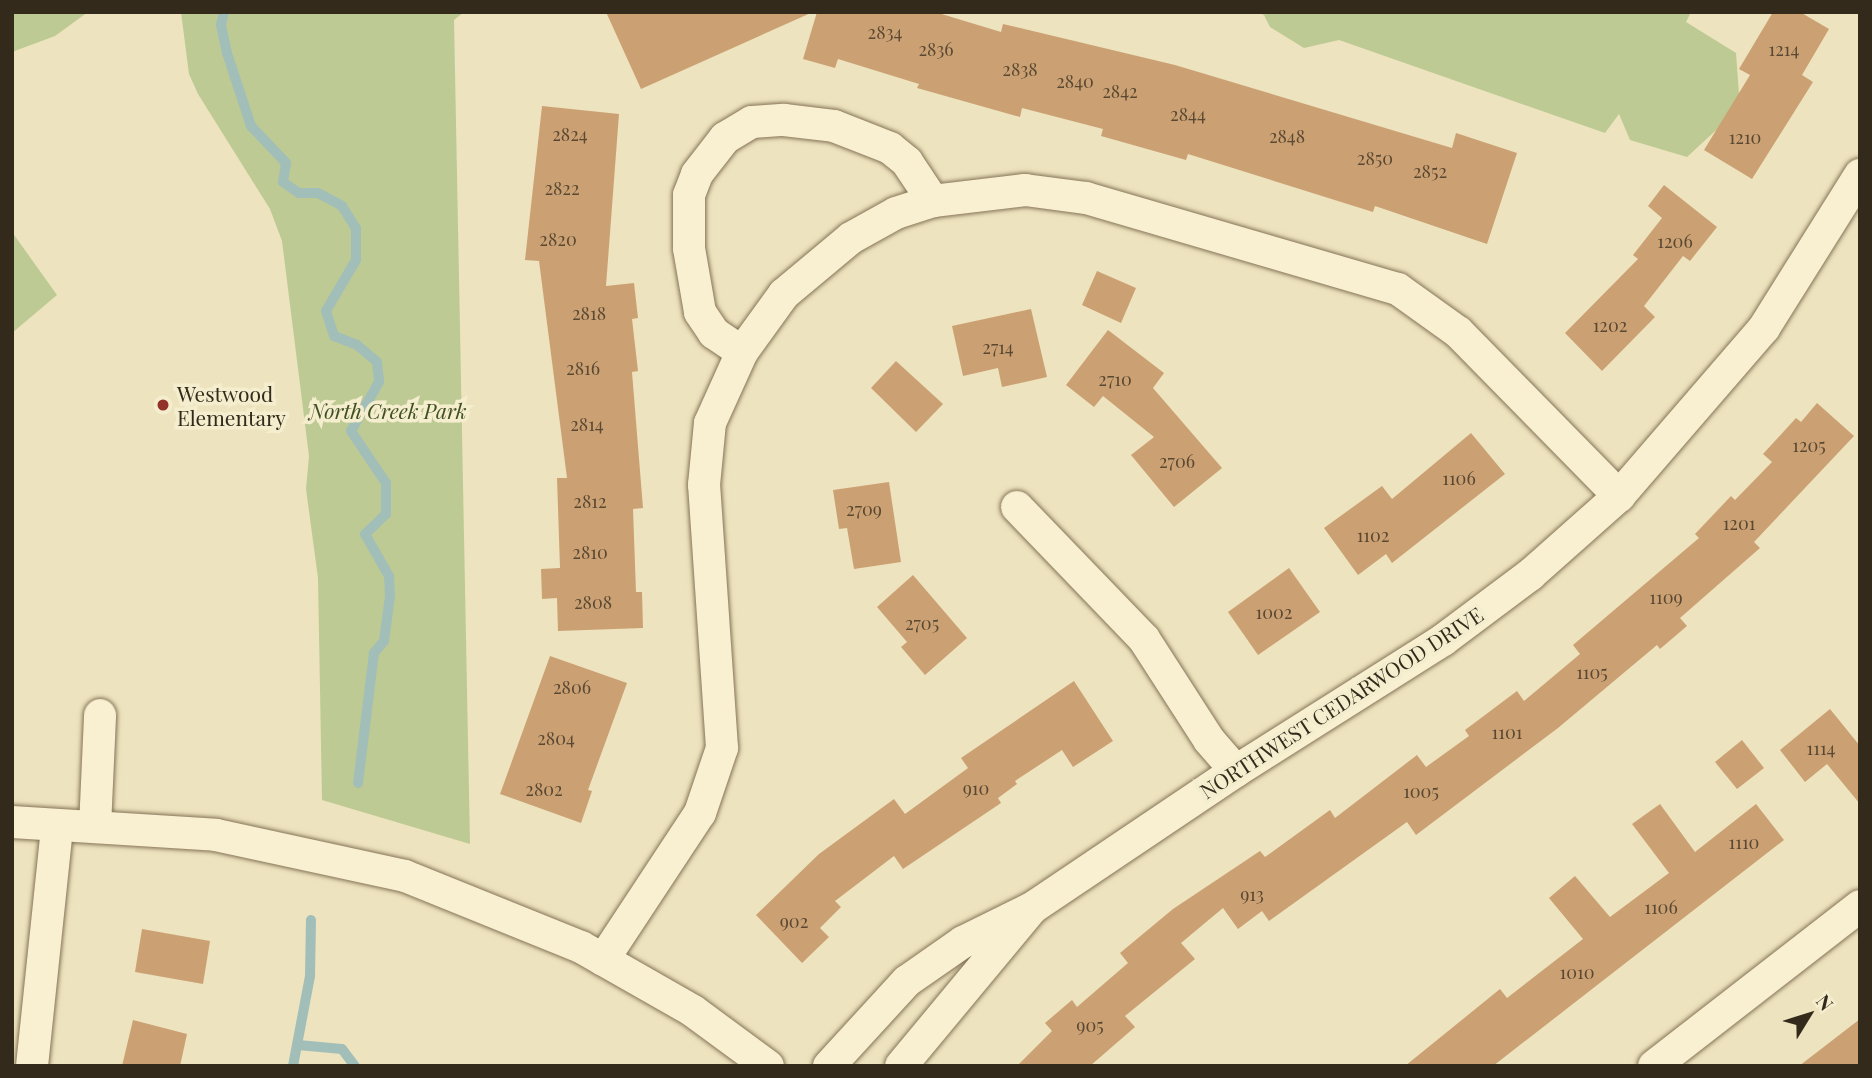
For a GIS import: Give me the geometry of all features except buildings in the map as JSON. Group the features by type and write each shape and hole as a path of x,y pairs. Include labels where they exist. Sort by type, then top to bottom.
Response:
{"street":[{"path":"742,352 715,333 700,312 690,260 689,195 697,174 725,138 752,122 784,120 834,126 890,148 907,162 933,201"},
{"name":"NORTHWEST CEDARWOOD DRIVE","path":"828,1066 907,981 963,942 1032,908 1236,771 1443,640 1530,575 1619,495 1764,328 1860,175"},
{"path":"603,960 700,813 722,748 705,485 710,423 742,352 766,316 808,271 851,238 896,214 933,201 1025,190 1086,198 1398,289 1458,332 1619,495"},
{"path":"1017,507 1144,639 1209,740 1236,771"},
{"path":"95,827 100,715"},
{"path":"12,822 57,827 216,835 405,876 492,908 603,960 693,1011 768,1066"},
{"path":"32,1066 57,827"},
{"path":"1654,1066 1860,906"},
{"name":"NORTHWEST CEDARWOOD DRIVE","path":"901,1066 985,971 1032,908"}],"green space":[{"path":"12,12 88,12 55,36 12,52"},
{"name":"North Creek Park","path":"181,12 464,12 454,20 470,844 322,800 318,578 306,489 309,456 282,241 270,209 198,94 189,74"},
{"path":"1257,12 1691,12 1686,22 1736,53 1740,108 1687,157 1630,140 1619,114 1605,133 1339,40 1304,48 1270,27 1264,15"},
{"path":"12,232 57,295 12,333"}],"waterway":[{"path":"224,12 221,25 227,53 251,126 286,163 283,182 299,193 318,193 342,206 356,228 356,260 326,311 334,336 357,345 377,362 379,382 351,431 386,483 386,514 365,534 389,576 390,596 384,641 374,653 358,783"},
{"path":"293,1066 310,976 311,920"},
{"path":"298,1045 342,1049 355,1066"}],"place":[{"name":"Westwood Elementary","path":"163,405"}]}
